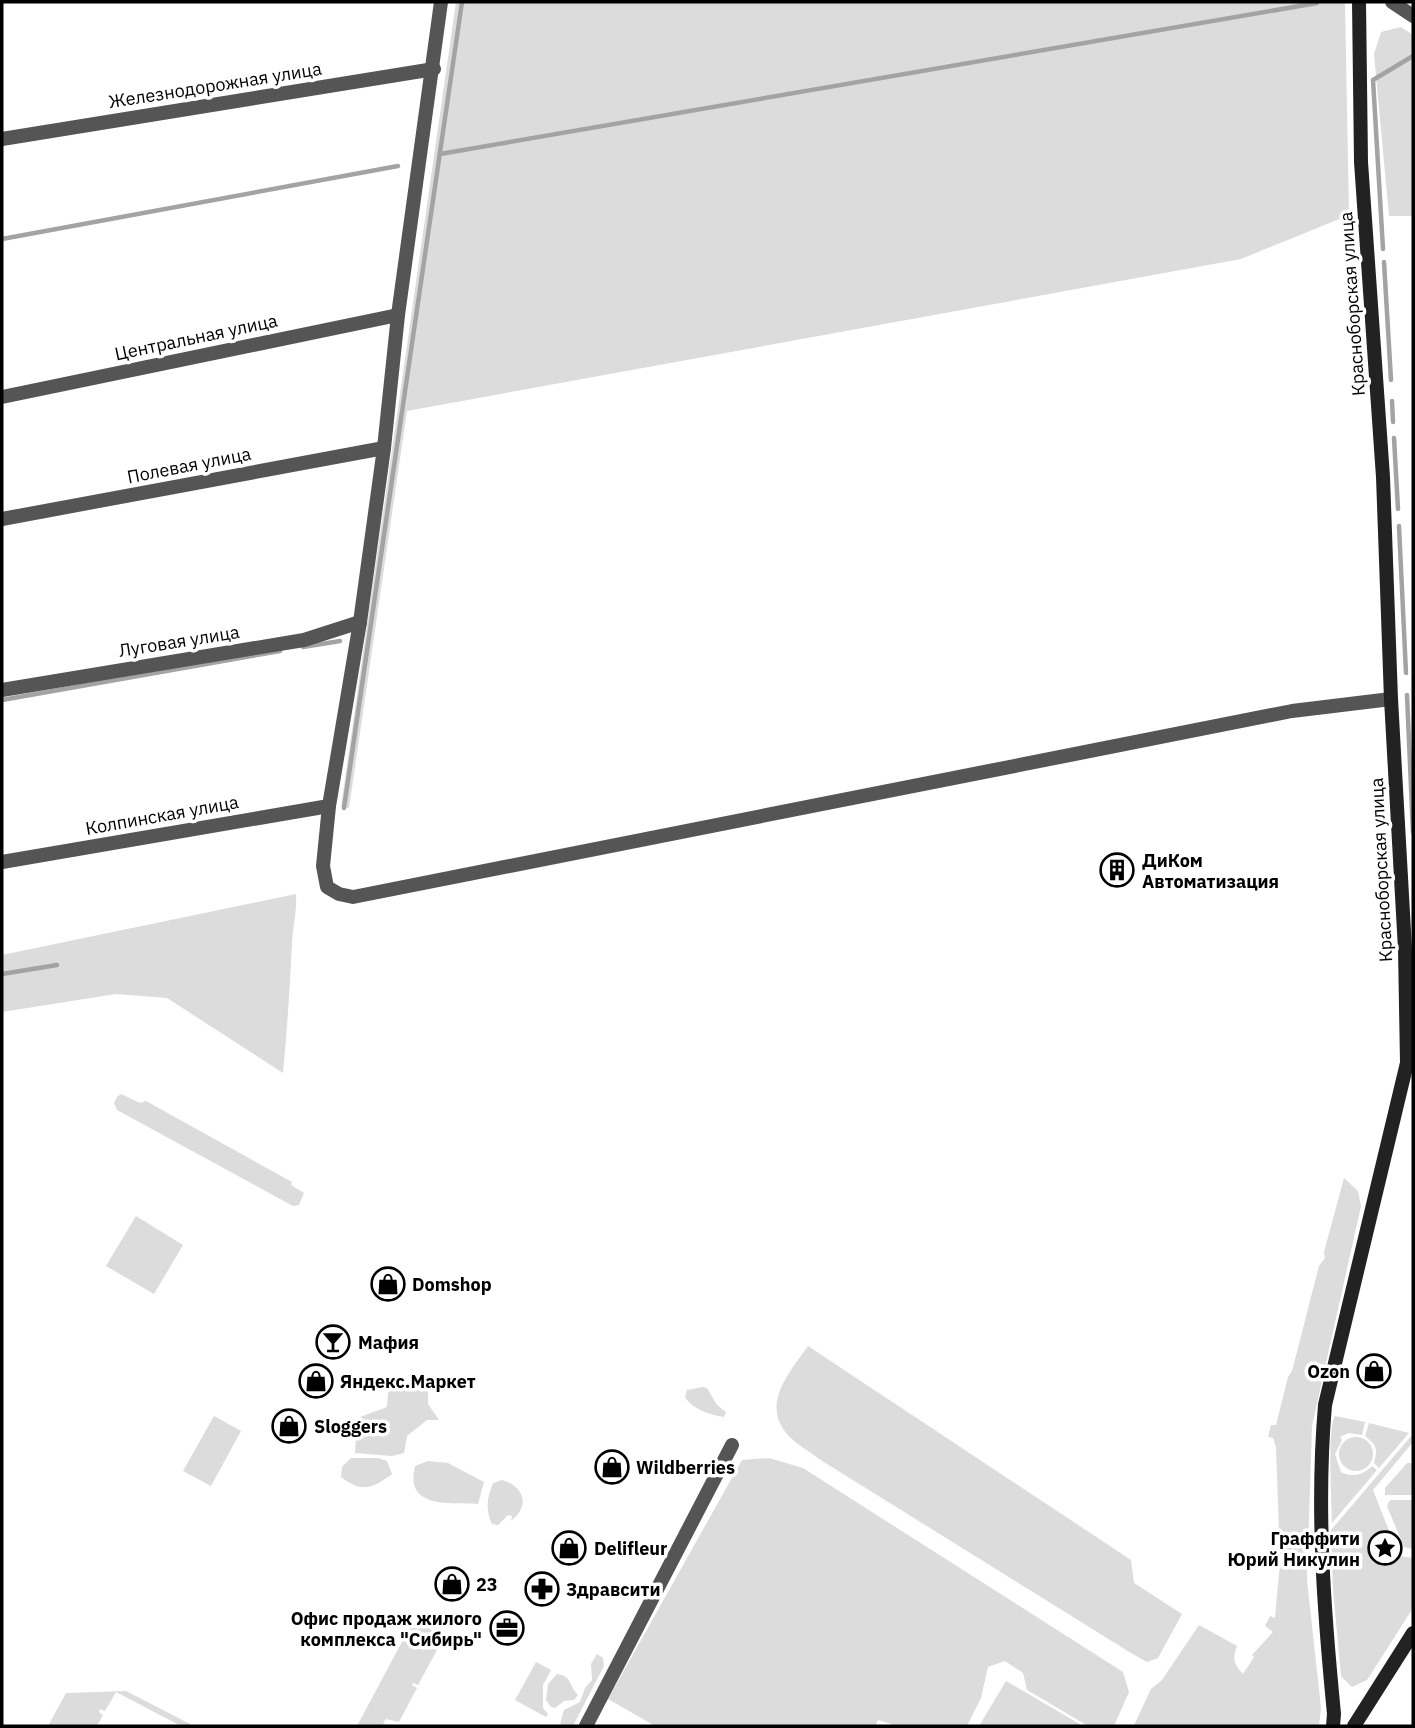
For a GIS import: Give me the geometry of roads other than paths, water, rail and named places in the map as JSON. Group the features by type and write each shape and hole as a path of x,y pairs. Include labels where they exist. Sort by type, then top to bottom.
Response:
{"street":[{"path":"442,2 398,314 384,448 360,622 329,806 324,878 327,887 339,894 353,897 1283,713 1391,699"},
{"name":"Красноборская улица","path":"1333,1726 1322,1589 1321,1443 1328,1385 1381,1178 1407,1063 1401,861 1391,699 1383,477 1361,162 1359,2"},
{"path":"1392,2 1413,16"},
{"name":"Железнодорожная улица","path":"2,139 434,69"},
{"name":"Центральная улица","path":"2,397 398,314"},
{"name":"Полевая улица","path":"2,519 384,448"},
{"name":"Луговая улица","path":"2,690 304,640 360,622"},
{"name":"Колпинская улица","path":"2,862 329,806"},
{"path":"586,1726 732,1445"},
{"path":"1354,1726 1413,1633"}],"waterway":[{"path":"344,808 462,2"},
{"path":"440,154 1317,3"},
{"path":"1383,249 1373,80 1413,56"},
{"path":"2,239 398,166"},
{"path":"1384,262 1391,380"},
{"path":"1392,401 1393,422"},
{"path":"1394,438 1398,509"},
{"path":"1399,526 1406,673"},
{"path":"303,647 340,641"},
{"path":"2,700 280,651"},
{"path":"1407,695 1413,833"},
{"path":"2,974 57,965"}],"place":[{"name":"ДиКом Автоматизация","path":"1117,870"},
{"name":"Domshop","path":"388,1284"},
{"name":"Мафия","path":"333,1342"},
{"name":"Ozon","path":"1374,1371"},
{"name":"Яндекс.Маркет","path":"316,1381"},
{"name":"Sloggers","path":"289,1426"},
{"name":"Wildberries","path":"612,1467"},
{"name":"Delifleur","path":"569,1548"},
{"name":"Граффити Юрий Никулин","path":"1385,1548"},
{"name":"23","path":"452,1584"},
{"name":"Здравсити","path":"542,1589"},
{"name":"Офис продаж жилого комплекса \"Сибирь\"","path":"507,1628"}]}
